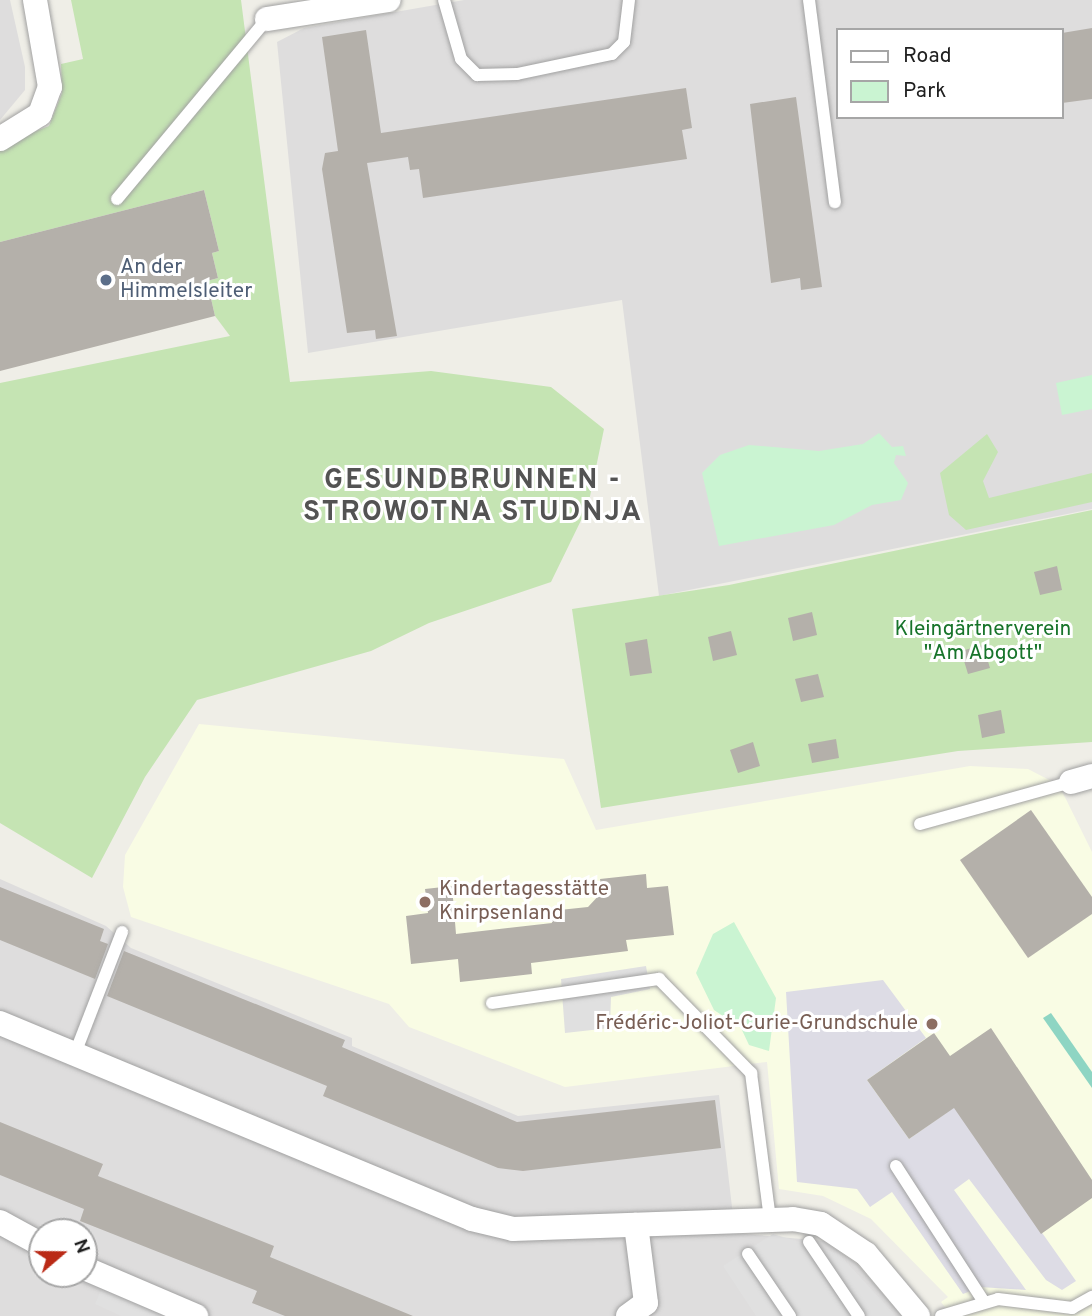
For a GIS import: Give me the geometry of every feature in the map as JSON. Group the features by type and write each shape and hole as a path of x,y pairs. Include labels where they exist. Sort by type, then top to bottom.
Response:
{"street":[{"path":"0,139 40,114 50,87 35,0"},
{"path":"267,19 389,0"},
{"path":"0,1024 472,1219 513,1229 770,1220 821,1224 866,1254 918,1316"},
{"path":"0,1222 28,1237"},
{"path":"636,1225 642,1312"},
{"path":"98,1274 196,1316"}],"lane":[{"path":"444,0 461,58 477,75 517,74 612,54 625,42 629,0"},
{"path":"809,0 835,202"},
{"path":"117,199 267,19"},
{"path":"920,824 1081,779"},
{"path":"74,1056 122,932"},
{"path":"492,1003 659,979 751,1073 770,1220"},
{"path":"896,1166 984,1302"},
{"path":"809,1242 859,1316"},
{"path":"748,1254 790,1316"},
{"path":"941,1316 984,1302 1072,1308 1092,1297"}],"shaded area":[{"path":"0,0 10,0 25,67 25,90 0,120"},
{"path":"464,0 1092,0 1092,509 659,596 622,300 308,353 277,42 304,28"},
{"path":"199,724 564,759 596,830 970,766 1028,769 1059,785 1092,852 1092,1316 952,1316 941,1302 948,1297 871,1219 823,1196 779,1189 767,1062 565,1087 409,1027 389,1004 131,917 123,887 125,855"},
{"path":"0,879 106,926 131,948 352,1038 352,1046 518,1116 719,1095 735,1233 824,1241 857,1264 902,1316 0,1316"},
{"path":"646,966 650,989 611,997 610,1028 565,1033 561,979"},
{"path":"883,980 926,1038 867,1080 909,1139 976,1092 969,1129 1076,1281 1062,1290 1046,1280 969,1179 954,1190 1026,1290 980,1287 963,1294 892,1192 870,1207 857,1189 797,1182 786,992"},
{"path":"773,1234 839,1254 896,1316 756,1316 723,1266"},
{"path":"111,1267 183,1316 121,1316 95,1304"}],"green space":[{"path":"71,0 241,0 290,382 431,371 551,387 604,429 588,506 551,582 429,623 371,651 197,700 145,777 92,878 0,823 0,383 230,336 215,316 207,281 218,278 212,253 219,251 204,190 0,242 0,145 49,126 62,93 61,64 83,59"},
{"path":"1092,375 1092,409 1062,415 1056,383"},
{"path":"879,433 892,447 903,446 906,456 896,455 894,463 908,483 901,500 872,505 834,525 719,546 702,473 720,455 749,445 819,451 863,444"},
{"path":"987,434 998,452 983,481 989,498 1092,473 1092,502 966,530 949,515 940,473"},
{"name":"Kleingärtnerverein \"Am Abgott\"","path":"1092,510 1092,742 958,751 601,808 572,609 729,585"},
{"path":"734,922 776,998 769,1051 749,1045 741,1028 714,1010 696,973 713,934"},
{"path":"1051,1013 1092,1072 1092,1088 1043,1018"}],"building":[{"path":"1092,28 1092,99 1064,103 1064,33"},
{"path":"366,30 381,133 686,88 692,128 682,130 687,159 423,198 419,169 410,170 408,157 367,163 397,336 376,339 375,330 347,333 322,169 325,153 338,151 322,37"},
{"path":"796,97 822,287 801,290 800,278 771,283 750,104"},
{"name":"An der Himmelsleiter","path":"204,190 219,251 212,253 218,278 207,281 215,316 0,371 0,242"},
{"path":"1057,566 1062,590 1040,595 1034,572"},
{"path":"812,612 817,635 793,641 788,618"},
{"path":"731,631 737,655 713,661 708,637"},
{"path":"647,639 652,673 630,676 625,643"},
{"path":"983,645 990,668 968,674 961,651"},
{"path":"818,674 824,697 801,702 795,679"},
{"path":"1001,710 1005,733 982,738 978,715"},
{"path":"836,739 839,758 812,763 808,744"},
{"path":"753,742 760,766 738,773 730,750"},
{"path":"1031,810 1092,897 1092,914 1028,958 960,860"},
{"path":"646,874 647,888 668,886 674,935 626,940 628,951 531,963 532,974 460,982 458,959 411,964 406,916 428,913 425,889 452,886 456,934 552,923 550,911 588,907 602,892 600,879"},
{"path":"0,887 104,929 100,941 108,944 95,979 0,940"},
{"path":"124,951 345,1040 342,1047 517,1122 715,1100 721,1148 523,1171 498,1168 323,1096 327,1086 107,996"},
{"path":"991,1028 1092,1180 1092,1198 1041,1234 954,1108 909,1139 867,1080 934,1033 950,1056"},
{"path":"0,1122 103,1164 98,1176 274,1246 270,1257 413,1316 285,1316 252,1303 257,1291 98,1228 98,1218 81,1218 84,1209 0,1175"}],"place":[{"name":"An der Himmelsleiter","path":"106,280"},
{"name":"Kindertagesstätte Knirpsenland","path":"425,902"},
{"name":"Frédéric-Joliot-Curie-Grundschule","path":"932,1024"}],"district":[{"name":"GESUNDBRUNNEN - STROWOTNA STUDNJA","path":"473,497"}]}
